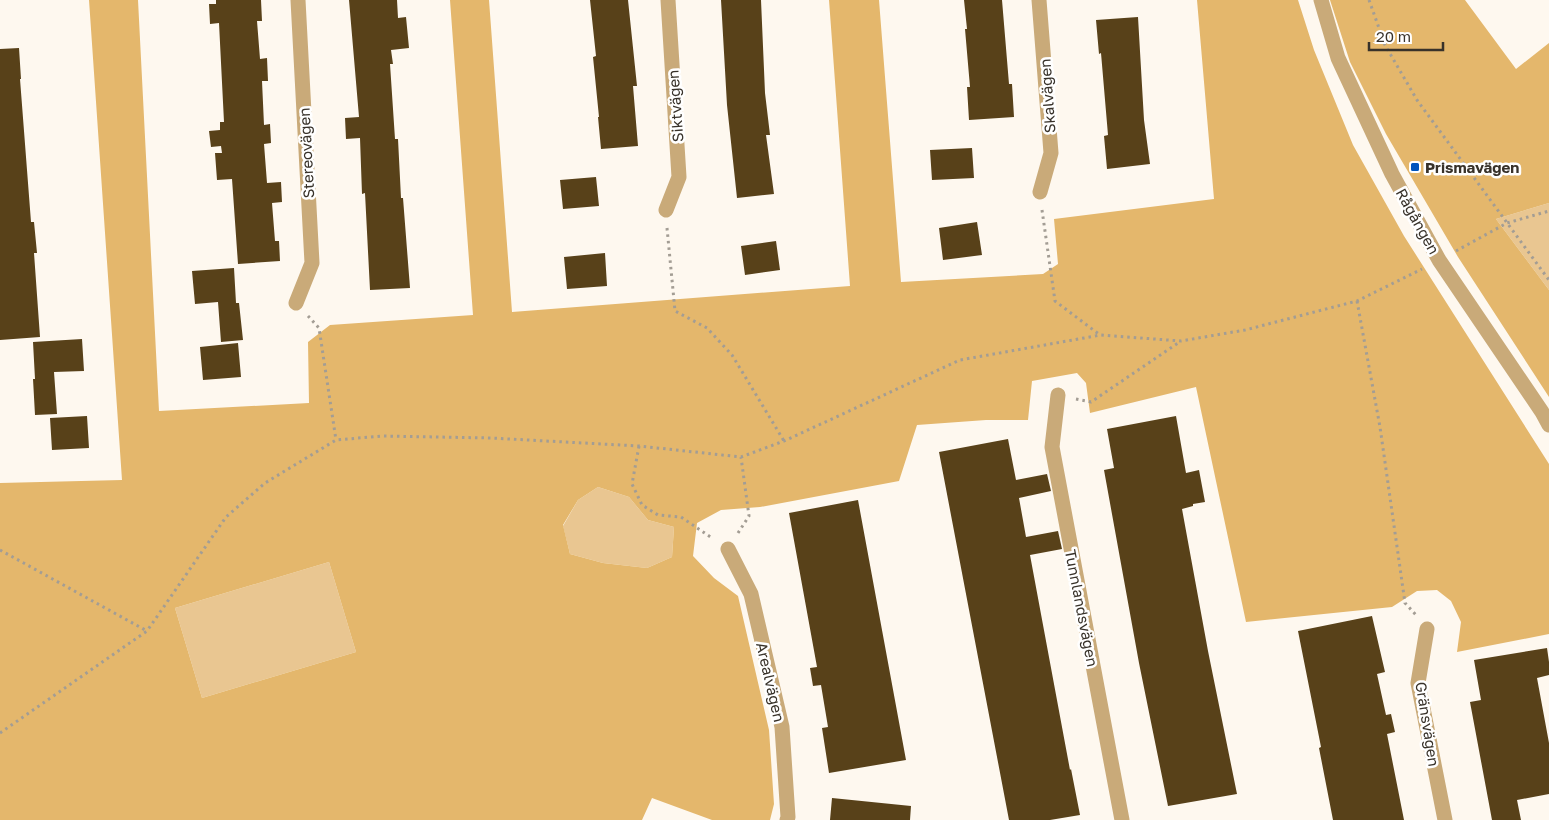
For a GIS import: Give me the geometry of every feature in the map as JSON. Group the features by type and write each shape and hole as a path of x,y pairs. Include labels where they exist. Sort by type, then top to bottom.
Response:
{"street":[{"name":"Stereovägen","path":"296,303 312,263 298,0"},
{"name":"Siktvägen","path":"666,210 680,178 668,0"},
{"name":"Skalvägen","path":"1039,0 1051,153 1040,192"},
{"name":"Rågången","path":"1321,0 1338,58 1392,174 1439,260 1549,425"},
{"name":"Tunnlandsvägen","path":"1058,395 1052,447 1122,820"},
{"name":"Arealvägen","path":"728,550 751,594 782,727 787,820"},
{"name":"Gränsvägen","path":"1427,629 1418,683 1445,820"}],"path":[{"path":"1369,0 1385,44 1417,100 1549,280"},
{"path":"1040,192 1055,302 1101,335"},
{"path":"666,210 675,311 707,328 732,355 784,441"},
{"path":"0,732 147,631 226,517 265,482 336,440 382,436 490,438 639,446 741,457 784,441 960,360 1101,335 1181,341 1245,330 1357,301 1507,223 1549,211"},
{"path":"1357,301 1380,426 1405,603 1427,629"},
{"path":"296,303 319,328 336,440"},
{"path":"1058,395 1092,402 1181,341"},
{"path":"639,446 632,484 642,505 658,515 681,517 728,550 748,516 741,457"},
{"path":"0,550 147,631"}],"shaded area":[{"path":"89,0 138,0 159,411 309,403 308,342 330,325 473,315 450,0 489,0 512,312 850,286 829,0 879,0 901,282 1043,274 1058,264 1054,219 1214,199 1197,0 1298,0 1314,50 1353,145 1404,236 1549,464 1549,634 1457,652 1461,622 1451,601 1437,590 1417,591 1392,607 1246,622 1196,387 1090,413 1086,383 1077,373 1032,381 1028,420 986,420 917,425 899,481 760,507 721,510 697,523 693,556 714,578 738,596 769,730 774,804 770,820 712,820 652,798 642,820 0,820 0,483 122,480","holes":["598,487 629,497 648,520 674,527 672,557 647,568 603,563 570,554 563,525 578,500","329,562 356,652 202,698 175,608"]},
{"path":"1330,0 1465,0 1516,69 1549,43 1549,203 1496,219 1549,290 1549,397 1458,257 1386,134 1350,62"},
{"path":"1549,203 1549,290 1496,219"},
{"path":"598,487 629,497 648,520 674,527 672,557 647,568 603,563 570,554 563,526 578,500"},
{"path":"329,562 356,652 202,698 175,608"}],"building":[{"path":"216,0 261,0 262,21 257,21 260,59 267,58 268,81 262,81 264,125 270,124 271,143 264,144 267,183 281,182 282,202 272,203 275,241 279,241 280,261 238,264 232,179 217,180 215,153 222,153 221,146 211,147 209,131 220,130 220,122 224,122 219,23 210,24 209,4 216,4"},
{"path":"349,0 397,0 398,18 406,17 409,48 391,50 393,64 390,64 395,139 398,139 401,198 403,198 410,288 370,290 365,193 362,194 360,138 346,139 345,118 359,117"},
{"path":"590,0 628,0 637,86 633,86 638,146 601,149 593,57 596,56"},
{"path":"721,0 761,0 765,93 770,135 766,135 774,194 737,198 727,105"},
{"path":"964,0 1002,0 1009,84 1012,84 1014,117 969,120 967,87 970,87"},
{"path":"1138,17 1144,120 1150,164 1107,169 1104,136 1108,135 1101,53 1099,54 1096,20"},
{"path":"19,48 31,222 34,222 37,253 34,253 40,337 0,340 0,49"},
{"path":"972,148 974,178 932,180 930,150"},
{"path":"596,177 599,206 563,209 560,180"},
{"path":"977,222 982,255 943,260 939,228"},
{"path":"776,241 780,270 745,275 741,246"},
{"path":"605,253 607,286 567,289 564,257"},
{"path":"234,268 236,303 239,303 243,340 221,342 218,302 195,304 192,271"},
{"path":"82,339 84,371 54,372 57,414 35,415 33,342"},
{"path":"238,343 241,377 203,380 200,347"},
{"path":"87,416 89,448 52,450 50,418"},
{"path":"1176,416 1186,473 1199,470 1205,502 1193,504 1193,506 1182,509 1237,794 1168,806 1139,663 1104,470 1114,468 1107,429"},
{"path":"1008,439 1016,480 1047,474 1051,491 1019,498 1026,537 1058,531 1062,549 1030,555 1080,815 1050,820 1009,820 939,452"},
{"path":"858,500 906,760 829,773 822,728 828,727 821,685 813,686 810,668 817,667 789,513"},
{"path":"1372,616 1385,672 1377,674 1386,715 1391,714 1395,732 1387,734 1404,820 1333,820 1298,631"},
{"path":"1547,648 1549,675 1537,678 1549,743 1549,794 1517,800 1521,820 1492,820 1470,702 1481,700 1474,660"},
{"path":"832,798 911,806 910,820 830,820"}],"place":[{"name":"Prismavägen","path":"1415,167"}]}
